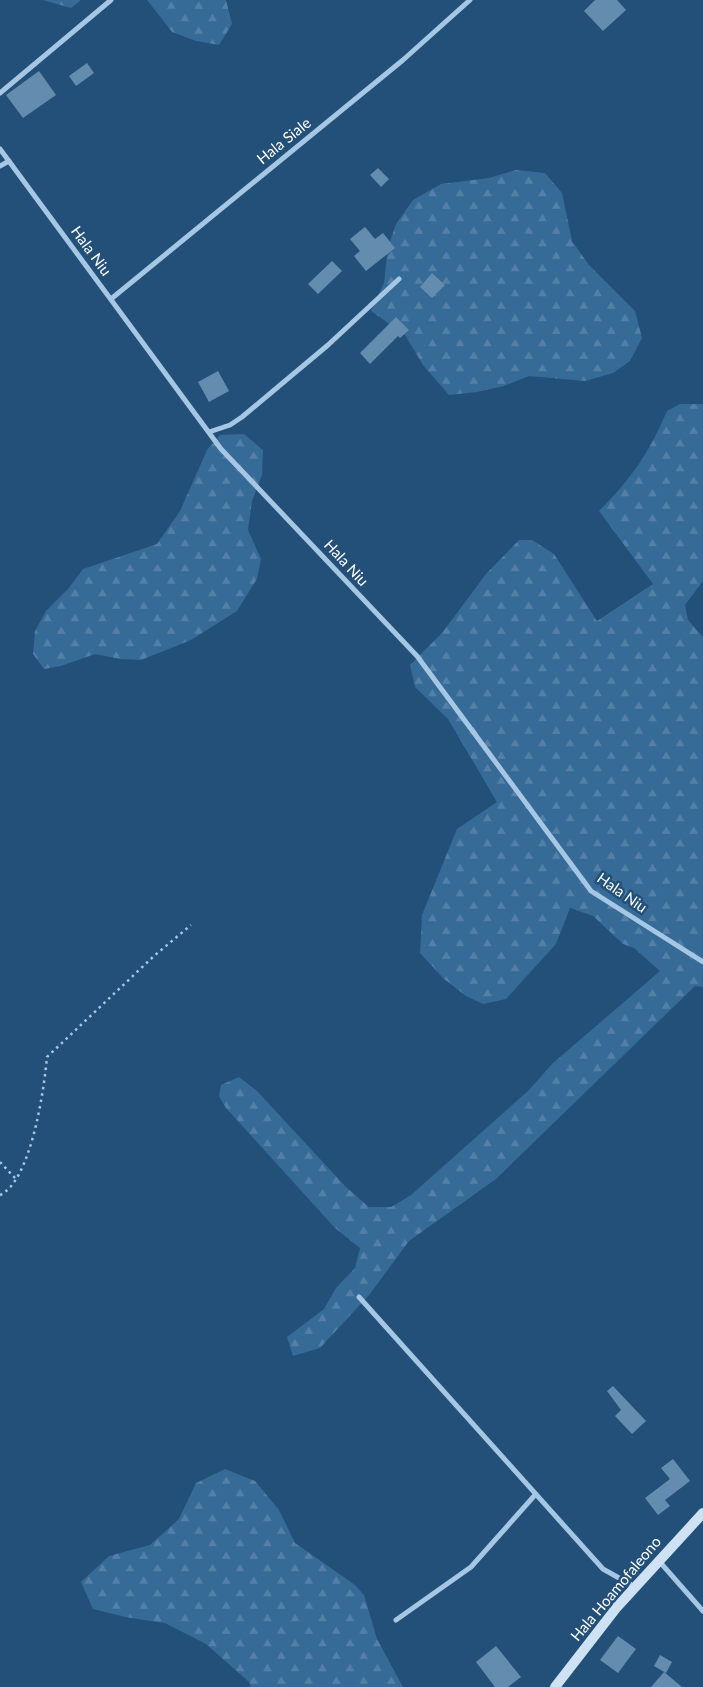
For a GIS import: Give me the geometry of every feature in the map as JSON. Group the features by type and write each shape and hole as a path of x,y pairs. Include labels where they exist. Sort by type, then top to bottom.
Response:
{"street":[{"path":"0,93 112,0"},
{"name":"Hala Siale","path":"111,299 403,60 470,0"},
{"name":"Hala Niu","path":"0,148 221,449 417,656 591,890 703,962"},
{"path":"0,166 9,160"},
{"path":"209,432 230,425 242,416 328,345 399,279"},
{"path":"359,1297 535,1495 604,1569 635,1587"},
{"path":"396,1620 471,1567 535,1495"},
{"name":"Hala Hoamofaleono","path":"555,1687 635,1587 703,1513"},
{"path":"658,1561 703,1611"}],"path":[{"path":"0,1195 8,1192 24,1164 42,1100 47,1057 154,956 191,925"},
{"path":"0,1162 15,1178"}],"green space":[{"path":"43,0 81,0 71,8"},
{"path":"147,0 226,0 232,24 219,45 196,41 172,32"},
{"path":"516,170 545,173 562,193 572,241 589,265 635,311 642,338 630,361 613,373 585,381 529,376 504,386 477,392 449,395 423,365 405,335 371,311 384,283 388,247 396,224 413,200 441,184 489,178"},
{"path":"680,404 703,404 703,581 685,605 688,620 703,637 703,987 695,986 496,1179 409,1241 370,1294 320,1348 293,1356 287,1337 324,1309 336,1288 355,1268 360,1248 335,1228 226,1108 219,1096 221,1085 239,1077 257,1091 346,1187 369,1207 391,1207 411,1195 529,1090 552,1064 660,971 634,948 623,944 593,916 570,908 556,944 506,999 483,1004 466,996 444,979 420,953 422,915 457,829 497,802 448,719 415,687 410,665 442,633 486,574 519,540 532,540 554,554 597,621 653,584 599,511 639,464 667,411"},
{"path":"244,434 263,450 262,475 252,501 248,530 261,559 257,579 237,611 191,640 141,660 121,659 95,654 61,666 44,669 33,654 35,631 46,611 68,589 83,569 157,544 180,511 207,450 220,435"},
{"path":"225,1469 255,1481 279,1510 295,1543 355,1585 364,1595 377,1639 403,1687 251,1687 249,1682 206,1644 165,1623 125,1617 93,1609 81,1582 109,1556 150,1545 179,1519 196,1483"}],"building":[{"path":"595,0 617,0 626,10 603,31 584,11"},
{"path":"87,63 94,73 76,86 69,76"},
{"path":"39,71 56,95 23,118 6,95"},
{"path":"378,168 389,179 381,187 370,175"},
{"path":"365,227 375,239 383,233 395,248 366,271 354,256 360,251 350,239"},
{"path":"332,261 342,271 318,294 308,284"},
{"path":"432,273 445,285 432,298 420,287"},
{"path":"396,317 409,330 400,338 398,336 370,364 360,353"},
{"path":"218,371 229,391 209,402 198,382"},
{"path":"613,1386 646,1421 632,1434 615,1416 621,1410 607,1391"},
{"path":"673,1459 690,1481 665,1500 670,1506 658,1515 645,1498 670,1479 661,1468"},
{"path":"618,1636 636,1649 618,1673 600,1660"},
{"path":"496,1646 521,1677 508,1687 495,1687 476,1662"},
{"path":"660,1655 672,1662 666,1673 654,1666"},
{"path":"664,1672 682,1687 651,1687"}]}
